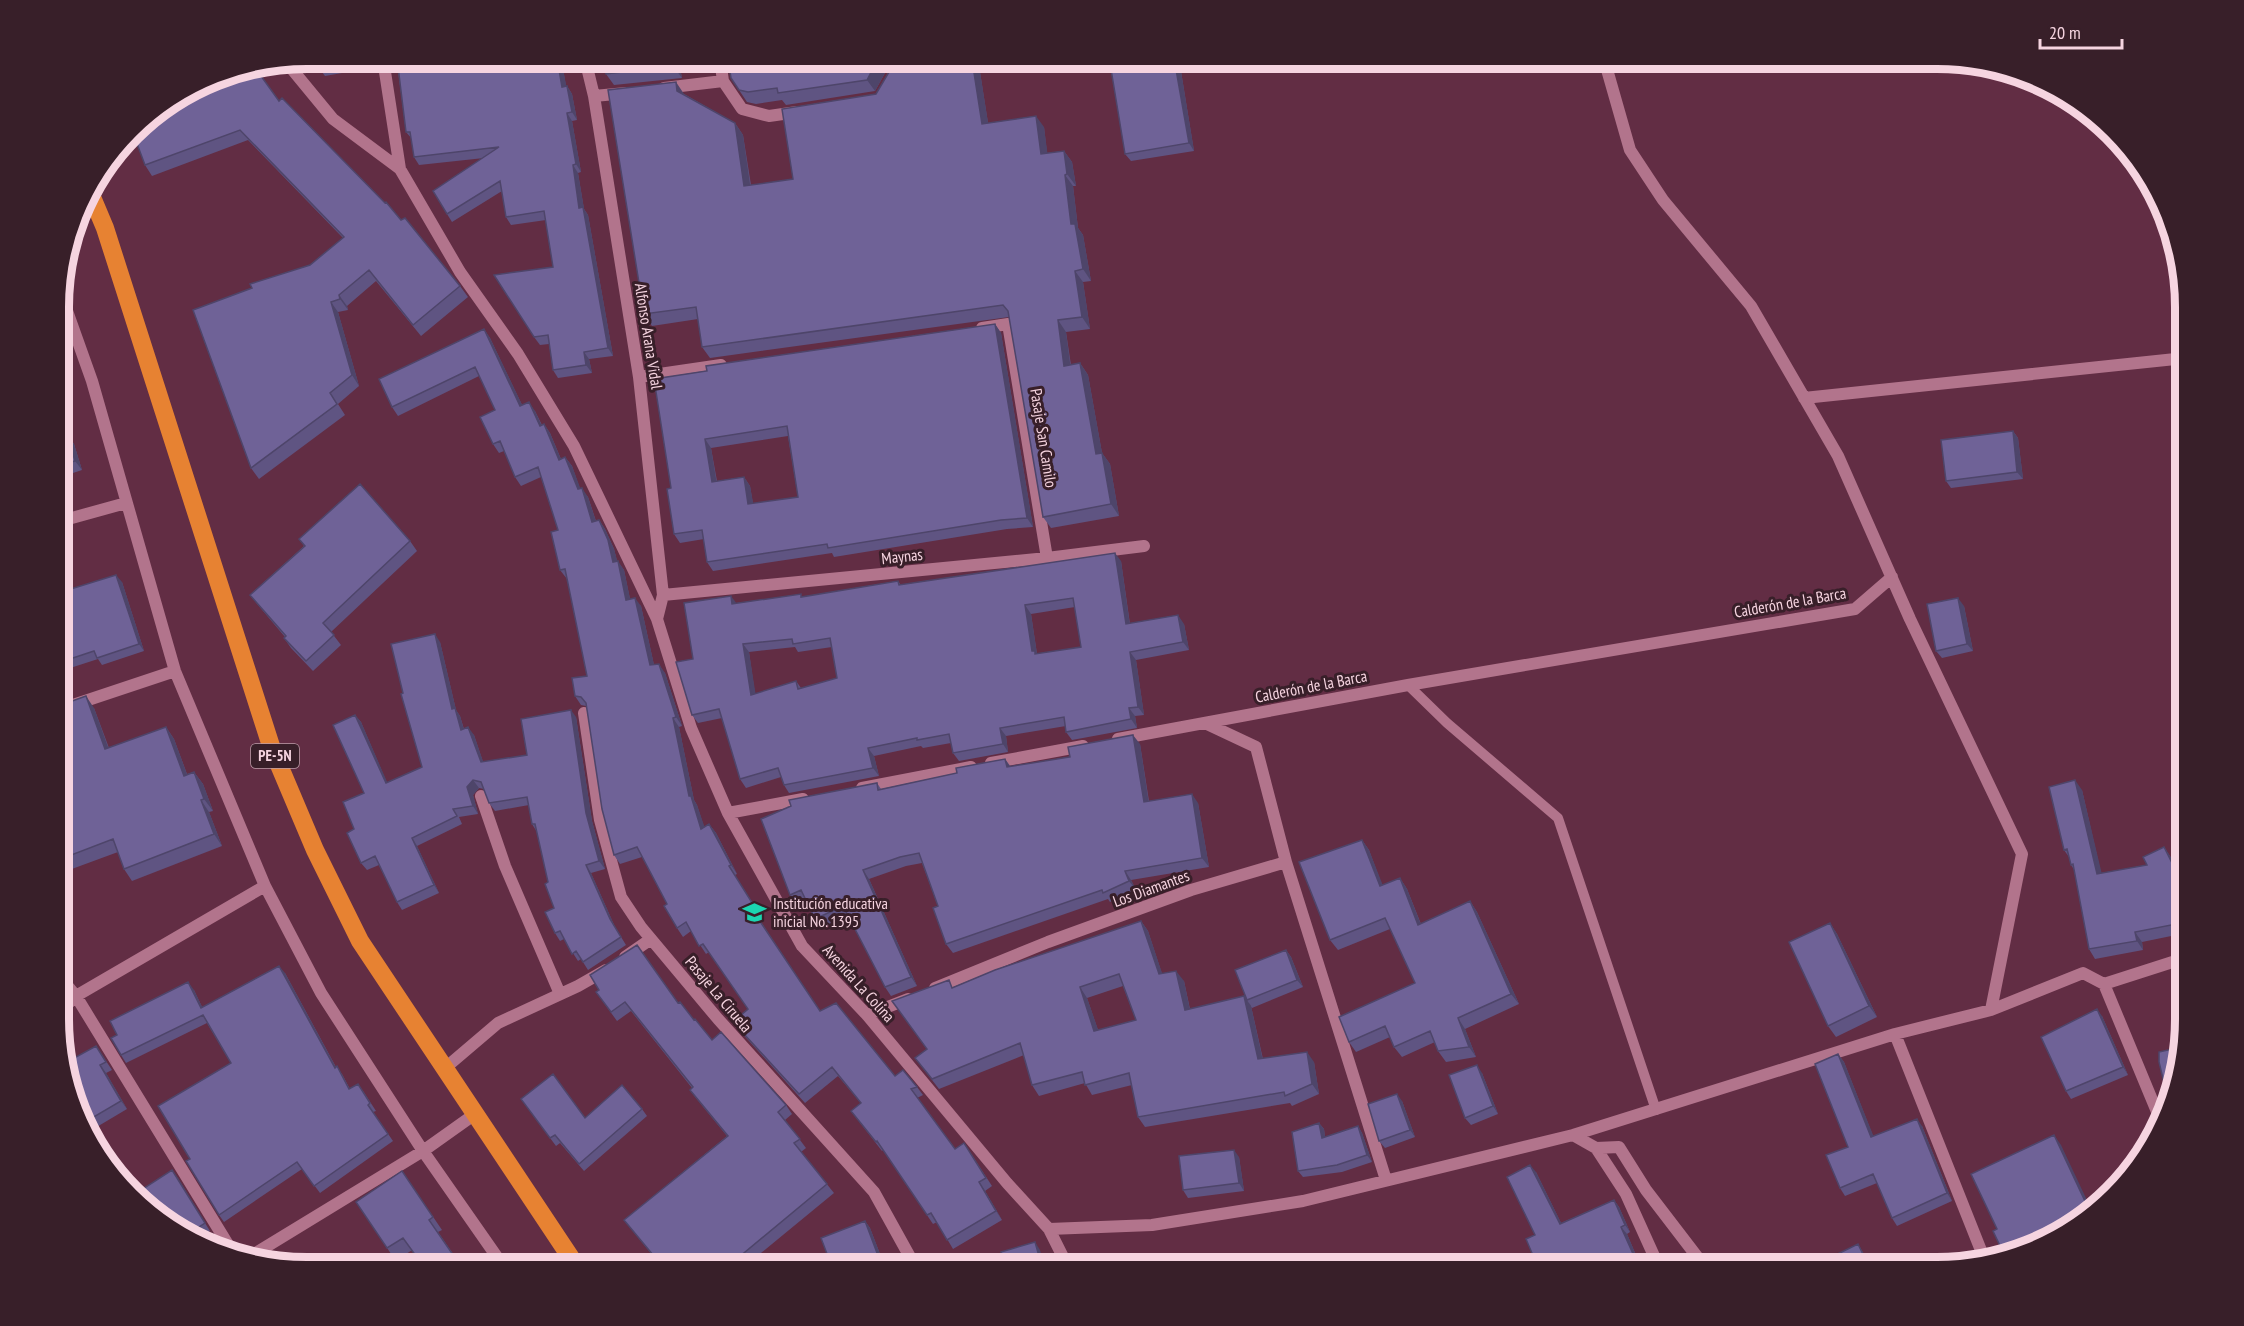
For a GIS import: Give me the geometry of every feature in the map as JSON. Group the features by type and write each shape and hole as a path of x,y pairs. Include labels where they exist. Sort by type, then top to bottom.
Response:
{"highway":[{"name":"PE-5N","path":"94,202 105,228 271,746 315,850 360,941 570,1257"}],"street":[{"path":"385,69 400,169"},
{"name":"Alfonso Arana Vidal","path":"588,69 594,96 639,377 663,595 657,619"},
{"path":"721,69 723,81 742,109 769,116 813,109"},
{"path":"1607,69 1630,150 1663,200 1751,306 1838,456 2022,854 1991,1010"},
{"path":"292,70 333,119 400,169"},
{"path":"594,96 723,81"},
{"name":"Avenida La Colina","path":"400,169 460,272 518,354 574,446 657,619 691,728 728,813 802,945 867,1015 1007,1183 1049,1229 1063,1257"},
{"path":"69,316 93,381 175,671 265,886 321,993 423,1151 496,1257"},
{"name":"Pasaje San Camilo","path":"974,329 1008,324 1047,558"},
{"path":"1804,398 2175,359"},
{"path":"639,377 732,363"},
{"path":"69,519 126,503"},
{"name":"Maynas","path":"663,595 1047,558 1144,546"},
{"name":"Calderón de la Barca","path":"844,791 1408,685 1855,609 1892,577"},
{"path":"69,706 175,671"},
{"name":"Pasaje La Ciruela","path":"584,713 600,820 621,897 651,939 718,1018 874,1192 910,1257"},
{"path":"1205,723 1256,747 1286,862 1386,1180"},
{"path":"482,796 505,866 560,993"},
{"path":"728,813 821,796"},
{"name":"Los Diamantes","path":"867,1015 1048,942 1191,890 1286,862"},
{"path":"69,1003 76,996 265,886"},
{"path":"444,1069 498,1023 602,972 651,939"},
{"path":"2104,984 2175,961"},
{"path":"1049,1229 1152,1225 1303,1201 1573,1135 1895,1034 1991,1010 2083,973 2104,984 2157,1111"},
{"path":"69,988 227,1243"},
{"path":"1895,1034 1982,1252"},
{"path":"259,1252 423,1151 475,1114"},
{"path":"1573,1135 1596,1148 1626,1194 1654,1257"},
{"path":"1596,1148 1618,1147 1646,1190 1697,1257"}],"lane":[{"path":"1408,685 1447,723 1558,818 1656,1110"}],"building":[{"path":"398,69 559,69 562,87 567,86 572,112 567,113 576,164 573,165 579,208 583,207 608,348 584,352 586,365 553,370 548,335 534,337 494,275 553,267 544,211 506,217 500,181 447,214 433,191 499,147 414,157 410,132 406,132"},
{"path":"605,69 648,69 606,74"},
{"path":"730,69 873,69 867,80 778,93 777,88 748,92 739,90 731,78"},
{"path":"891,69 973,69 982,124 1036,116 1041,154 1064,151 1071,224 1075,224 1083,269 1075,271 1082,317 1058,320 1064,366 1080,363 1096,454 1102,453 1111,504 1043,517 1008,311 1003,305 702,347 696,307 644,314 608,90 676,82 677,91 735,123 744,186 793,179 782,109 876,94"},
{"path":"1111,69 1176,69 1189,143 1125,154"},
{"path":"260,74 279,101 282,98 386,202 401,220 405,218 460,286 413,325 369,270 339,295 340,299 331,302 352,375 330,393 337,404 251,468 193,310 252,288 250,284 310,265 344,237 240,130 145,165 136,142 162,118 216,87"},
{"path":"995,324 1027,518 1001,520 828,548 827,544 707,562 702,530 674,534 667,489 671,488 654,379 707,371 706,366","holes":["787,426 798,497 748,504 744,477 712,482 705,439"]},
{"path":"484,329 520,406 529,402 540,426 544,424 559,460 565,457 578,489 582,488 592,522 599,520 608,540 613,562 618,561 626,600 635,598 650,665 659,664 676,717 673,718 689,796 691,796 701,829 709,824 731,865 729,866 756,909 753,911 820,1011 836,1003 895,1076 903,1070 917,1087 911,1089 955,1149 964,1143 986,1178 979,1182 996,1211 947,1240 931,1213 927,1215 877,1141 851,1111 861,1103 832,1067 799,1094 733,1022 748,1009 703,944 699,946 686,922 677,928 664,906 667,904 637,847 614,855 602,809 586,703 581,697 575,696 572,678 587,676 565,569 560,570 551,532 558,530 538,467 515,477 500,441 493,444 480,417 495,410 475,367 392,407 379,379"},
{"path":"2013,431 2017,472 1946,481 1941,440"},
{"path":"69,441 75,461 69,463"},
{"path":"360,484 410,541 323,623 334,635 306,661 284,638 286,636 250,595 305,546 299,539"},
{"path":"1115,553 1126,624 1178,615 1183,642 1130,652 1138,707 1129,708 1131,719 1066,732 1064,717 1000,728 1003,744 953,753 949,734 917,740 917,738 868,748 873,768 784,785 778,768 740,779 719,709 692,715 676,662 693,659 684,603 731,596 732,604 801,594 801,597 898,581 899,585","holes":["1073,598 1081,647 1035,654 1035,651 1032,651 1025,605","830,638 837,678 798,689 796,681 751,695 743,644 792,639 793,644"]},
{"path":"116,575 139,644 97,658 94,651 69,659 69,590"},
{"path":"1958,598 1967,644 1936,651 1927,604"},
{"path":"435,634 452,709 455,708 461,730 468,727 481,762 527,755 521,719 571,710 586,813 599,861 586,865 610,919 621,937 583,962 576,951 572,954 560,931 555,933 545,912 554,908 545,884 548,882 527,797 489,803 481,782 473,780 467,787 473,806 453,809 457,816 412,838 434,885 397,902 375,856 361,863 347,833 354,829 343,802 364,793 333,725 355,715 386,783 422,767 401,694 403,693 391,644"},
{"path":"86,696 105,749 166,727 184,776 194,772 204,799 201,800 214,834 124,869 113,839 69,856 69,702"},
{"path":"1133,735 1144,802 1192,794 1202,858 1125,871 1129,881 1103,893 1102,890 946,944 933,908 938,906 919,853 863,870 911,977 885,987 843,906 815,919 801,890 790,895 761,819 791,806 789,800 877,783 878,790 957,773 956,768 1005,759 1007,767 1070,757 1068,747"},
{"path":"2075,780 2097,874 2147,865 2143,857 2164,847 2175,869 2175,924 2135,932 2137,941 2089,949 2073,864 2071,865 2067,849 2064,850 2049,787"},
{"path":"1362,840 1380,886 1400,878 1418,925 1470,901 1511,994 1458,1018 1469,1047 1438,1051 1430,1031 1394,1047 1385,1026 1349,1042 1339,1017 1415,983 1385,918 1330,940 1299,862"},
{"path":"1141,921 1159,974 1176,971 1185,1010 1244,996 1258,1059 1307,1052 1312,1084 1285,1096 1284,1092 1138,1117 1129,1073 1085,1085 1082,1072 1032,1085 1020,1043 932,1079 915,1058 927,1049 892,1001 949,980 952,988 995,970","holes":["1119,974 1136,1020 1094,1031 1080,987"]},
{"path":"1830,923 1869,1006 1828,1026 1789,942"},
{"path":"637,945 678,1003 680,1002 712,1040 721,1032 786,1105 778,1112 800,1139 794,1143 827,1184 739,1257 655,1257 624,1220 728,1136 690,1090 693,1087 625,1002 611,1012 596,992 599,990 590,975"},
{"path":"1286,950 1297,980 1247,1000 1235,970"},
{"path":"279,966 335,1068 337,1066 349,1089 358,1084 370,1103 368,1105 388,1134 314,1186 297,1162 219,1215 186,1161 190,1159 158,1106 231,1063 203,1015 121,1055 111,1038 117,1035 110,1021 188,982 201,1008"},
{"path":"2097,1009 2123,1067 2066,1091 2041,1037"},
{"path":"96,1046 106,1062 100,1065 121,1101 91,1118 77,1081 73,1059"},
{"path":"2173,1049 2165,1087 2159,1062 2159,1052"},
{"path":"1838,1054 1871,1137 1917,1119 1947,1193 1892,1218 1873,1174 1840,1188 1826,1155 1848,1147 1815,1064"},
{"path":"1477,1065 1493,1106 1465,1118 1449,1075"},
{"path":"553,1074 585,1118 622,1085 642,1109 579,1164 555,1135 550,1138 521,1099"},
{"path":"1397,1094 1410,1130 1379,1141 1368,1104"},
{"path":"1319,1123 1322,1138 1358,1126 1367,1155 1337,1165 1298,1171 1292,1132"},
{"path":"2054,1135 2086,1204 2056,1225 2028,1239 2001,1248 1993,1231 1997,1229 1971,1174"},
{"path":"1234,1150 1239,1183 1183,1190 1179,1156"},
{"path":"1530,1165 1560,1224 1614,1200 1625,1225 1621,1227 1634,1257 1534,1257 1526,1239 1535,1235 1507,1177"},
{"path":"172,1170 205,1223 196,1229 188,1225 162,1208 142,1190"},
{"path":"402,1171 433,1217 429,1220 454,1257 417,1257 403,1238 387,1248 356,1202"},
{"path":"865,1221 878,1257 828,1257 821,1238"},
{"path":"1035,1242 1039,1257 1003,1257 1001,1252"},
{"path":"1858,1244 1864,1257 1831,1257"}],"place":[{"name":"Institución educativa inicial No. 1395","path":"755,912"}]}
